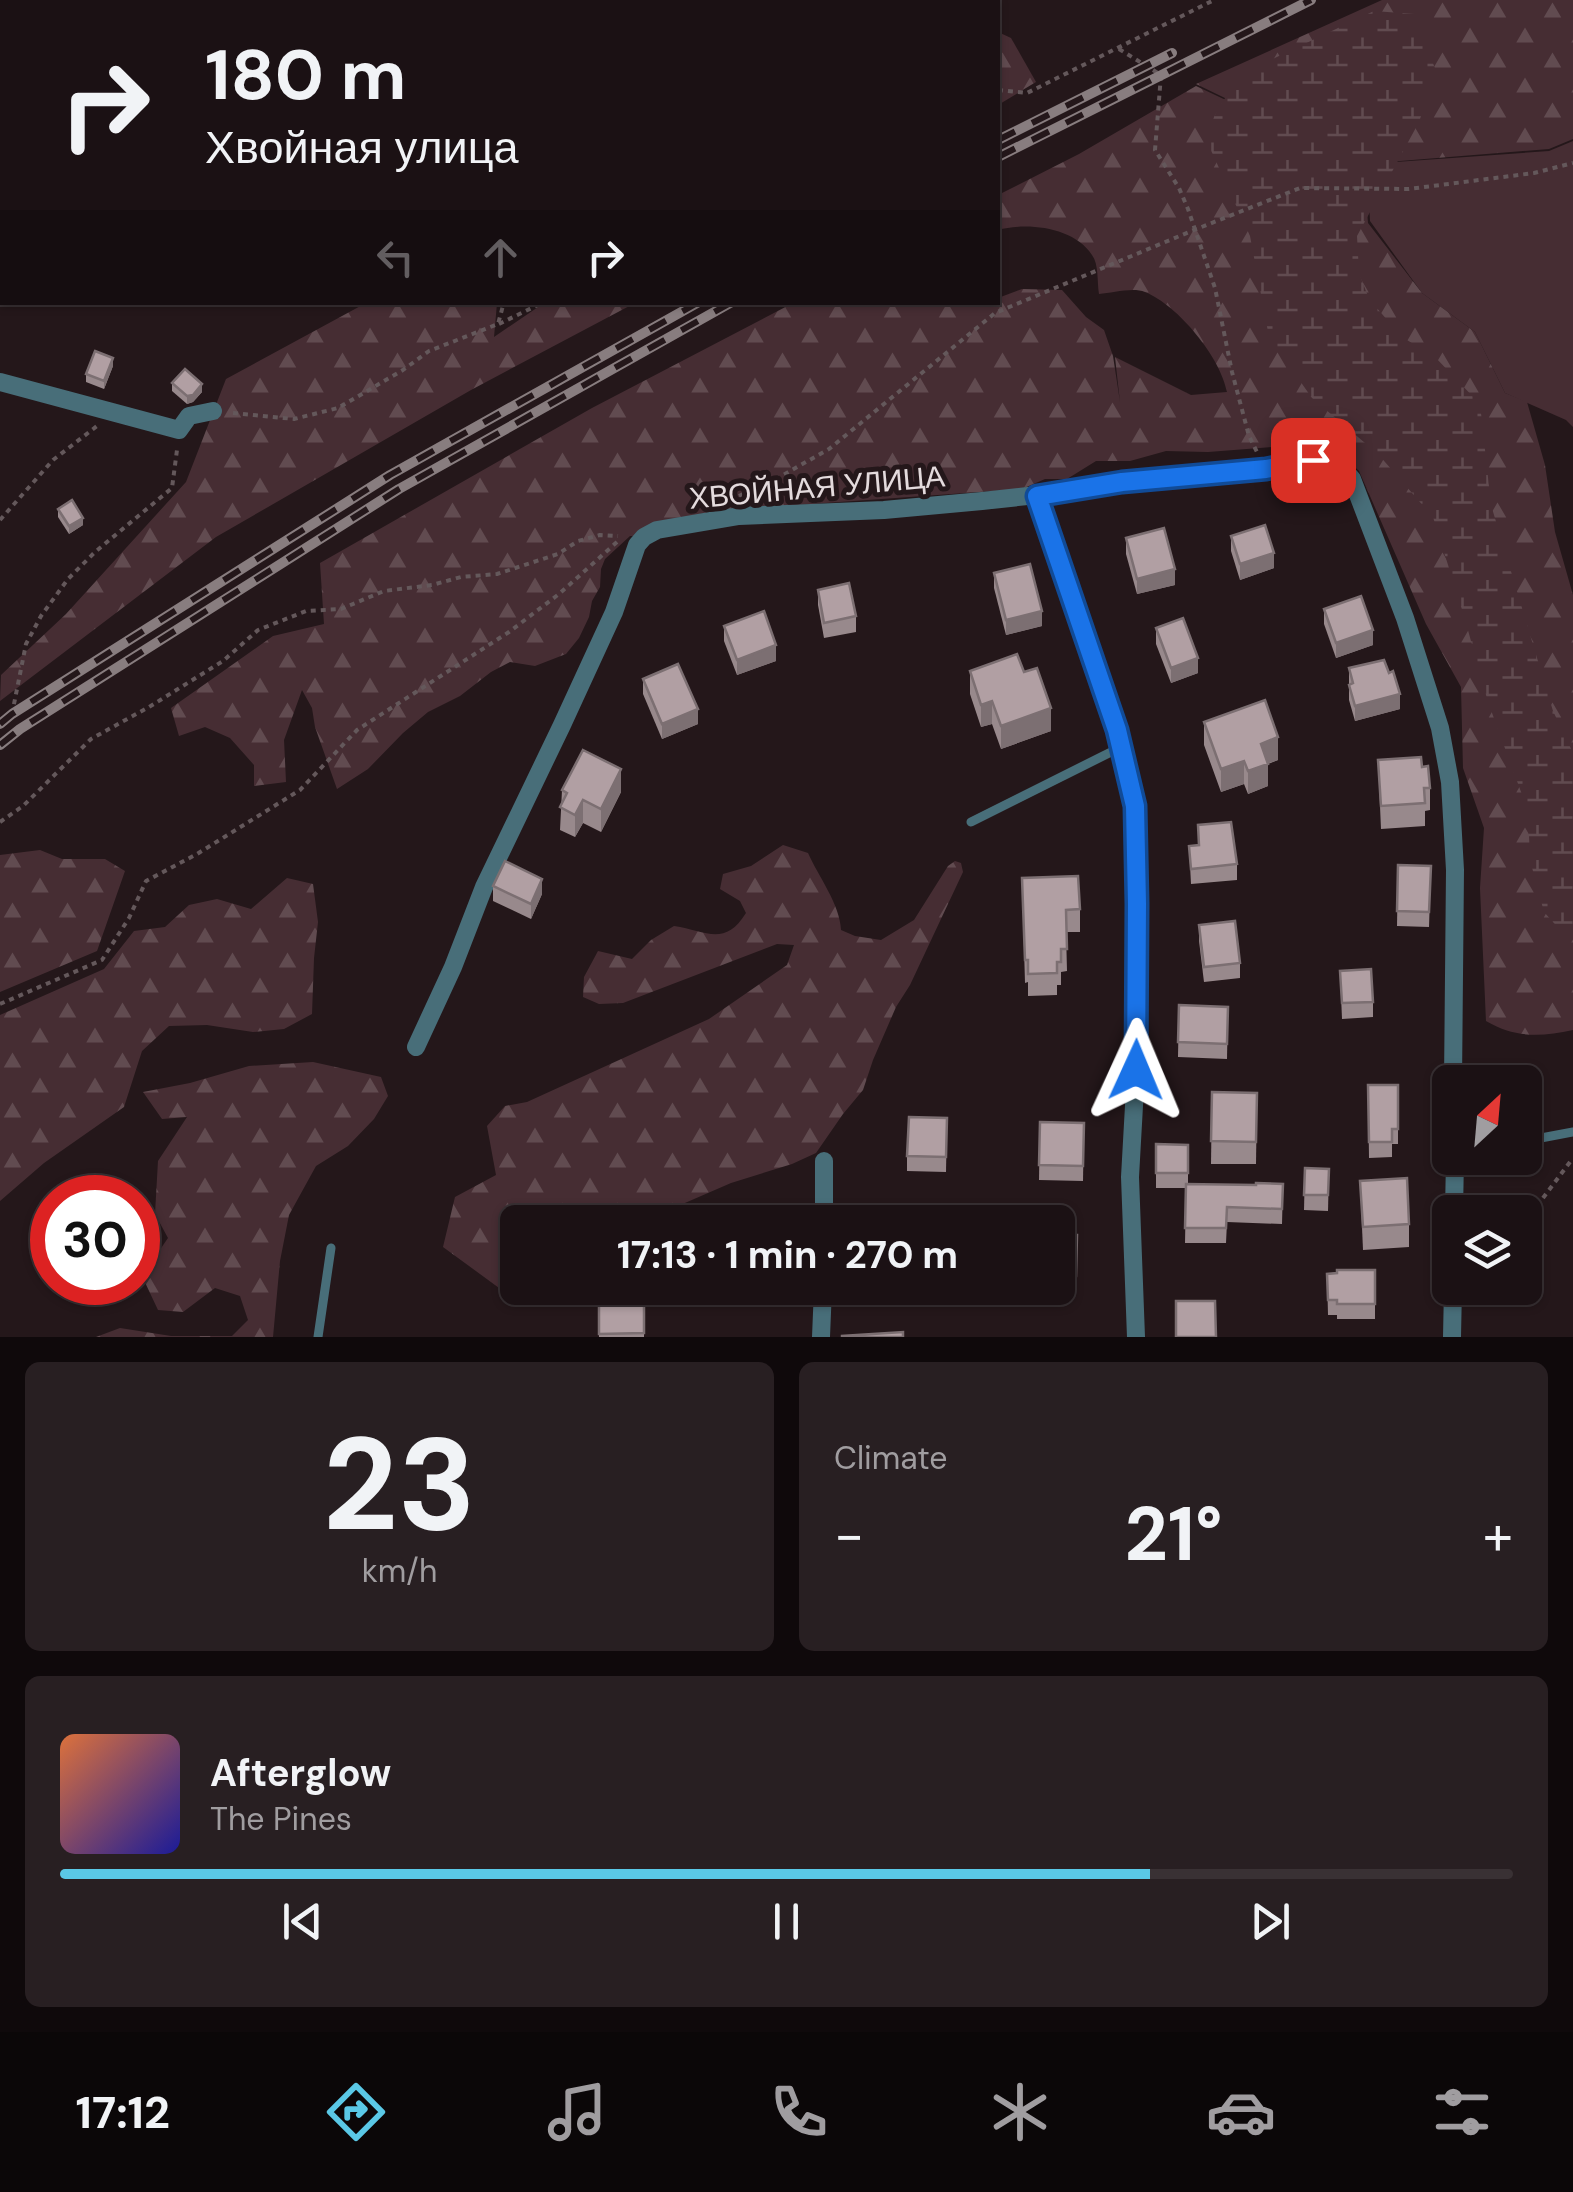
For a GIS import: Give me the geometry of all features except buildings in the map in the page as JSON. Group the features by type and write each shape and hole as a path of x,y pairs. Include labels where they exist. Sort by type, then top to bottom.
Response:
{"street":[{"path":"0,382 179,430 189,416 214,411"},
{"name":"ХВОЙНАЯ УЛИЦА","path":"416,1047 484,887 614,612 644,537 656,530 740,516 884,510 1037,496 1122,482 1330,460 1352,479 1405,618 1440,728 1450,782 1455,870 1453,1065"},
{"path":"1037,496 1120,747 1135,806 1136,1033 1130,1177 1136,1337"},
{"path":"824,1161 824,1205"},
{"path":"821,1337 822,1305"},
{"path":"1452,1337 1453,1305"}],"lane":[{"path":"971,822 1120,747"},
{"path":"1542,1138 1573,1132"},
{"path":"318,1337 331,1248"}],"path":[{"path":"1000,90 1028,93 1214,0"},
{"path":"1119,49 1161,75 1155,150 1188,209 1214,288 1249,436 1266,469"},
{"path":"498,324 503,305"},
{"path":"214,411 294,419 338,408 429,351 538,305"},
{"path":"0,520 54,460 114,413"},
{"path":"12,714 26,644 41,616 68,579 95,552 172,488 179,430"},
{"path":"0,822 23,806 91,740 223,661 258,630 306,611 341,609 384,591 497,574 600,535 623,536"},
{"path":"1542,1199 1573,1158"}],"green space":[{"path":"1382,0 1573,0 1573,139 1549,149 1363,164 1368,223 1422,293 1475,332 1505,393 1527,402 1545,465 1555,532 1573,595 1573,1030 1528,1034 1507,1031 1486,1021 1480,888 1484,828 1463,768 1461,687 1426,624 1359,471 1342,455 1296,445 1166,451 1130,461 1096,461 1067,479 1045,479 1022,489 714,511 630,536 605,559 589,617 566,654 535,666 510,662 491,672 460,696 428,712 368,769 337,789 312,708 302,690 284,740 286,782 254,786 254,765 230,738 205,727 179,736 171,708 273,636 324,624 320,563 592,408 789,305 1000,305 1000,297 1022,289 1062,290 1104,330 1113,356 1120,402 1115,357 1191,395 1227,392 1207,349 1171,308 1140,291 1099,294 1094,259 1074,238 1036,227 1000,230 1000,194 1079,154 1196,86 1341,154 1196,84"},
{"path":"1374,11 1414,14 1436,71 1419,122 1357,236 1359,273 1369,299 1402,337 1435,357 1480,404 1491,505 1553,711 1573,753 1573,933 1562,932 1544,912 1530,860 1528,811 1488,702 1433,517 1378,454 1312,398 1269,337 1250,236 1209,146 1218,108 1243,73"},
{"path":"1000,33 1011,38 1036,82 1000,104"},
{"path":"1573,141 1573,427 1566,420 1505,393 1475,332 1422,293 1370,221 1367,164 1549,151"},
{"path":"362,305 497,305 494,337 541,305 631,305 471,390 216,537 0,701 1,675 66,614 186,482 226,379"},
{"path":"783,845 808,853 833,900 841,930 881,940 914,920 948,866 955,861 961,863 963,872 896,1007 863,1090 816,1153 680,1205 500,1205 500,1289 443,1247 455,1197 496,1175 487,1126 505,1106 527,1102 709,1019 787,965 794,945 777,944 623,1003 599,1004 583,997 584,977 598,951 632,959 651,940 674,926 714,934 738,924 746,913 740,901 720,889 723,874 751,866"},
{"path":"40,850 62,859 105,859 125,871 97,951 0,992 0,855"},
{"path":"287,878 313,884 318,922 312,1014 284,1029 253,1032 207,1025 169,1026 142,1051 124,1107 44,1163 0,1201 0,1015 104,969 134,931 165,927 189,905 217,899 251,909"},
{"path":"313,1062 381,1077 388,1096 374,1119 348,1146 316,1166 289,1215 273,1337 96,1337 120,1328 171,1336 232,1336 248,1320 240,1296 215,1288 183,1312 158,1310 156,1305 160,1305 160,1250 168,1238 160,1223 158,1161 187,1117 162,1119 143,1092 249,1066"}],"railway":[{"path":"1000,156 1311,0"},
{"path":"1000,139 1172,53"},
{"path":"0,724 390,475 694,305"},
{"path":"0,745 399,489 727,305"}],"route":[{"path":"1136,1070 1135,806 1117,730 1037,496 1313,460"}]}
